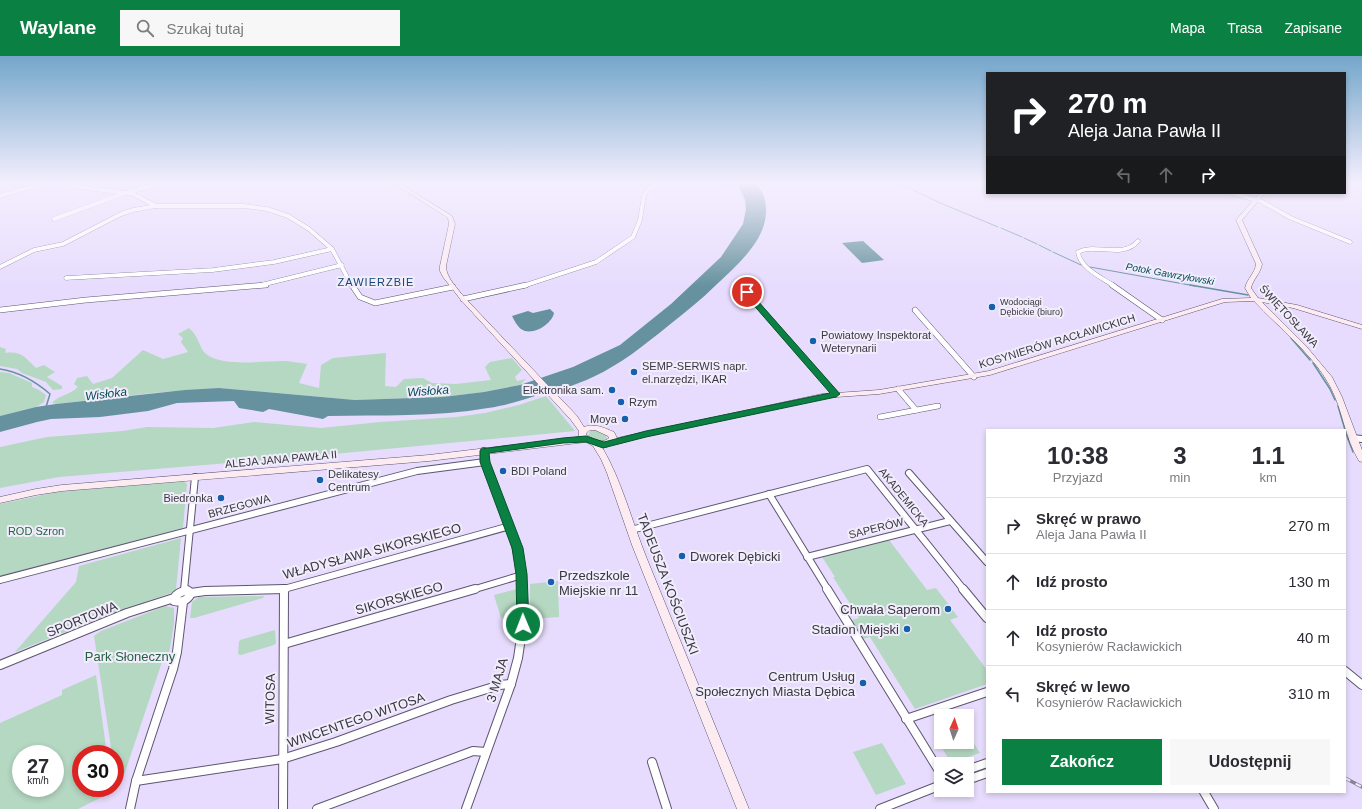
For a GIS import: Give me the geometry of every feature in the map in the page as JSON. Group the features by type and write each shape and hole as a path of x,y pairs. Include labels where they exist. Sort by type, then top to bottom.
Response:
{"street":[{"path":"54,219 59,217"},
{"path":"0,267 34,250 63,244 115,217"},
{"path":"290,217 300,223 332,249 355,291 364,300 373,302 406,298 453,287"},
{"path":"450,217 452,224 442,271 453,287 574,418 584,435 596,444"},
{"path":"463,298 516,288 596,262 633,237 640,217"},
{"name":"ŚWIĘTOSŁAWA","path":"1242,217 1239,220 1258,262 1259,270 1248,285 1251,292 1307,351 1329,379 1342,405 1352,438 1362,459"},
{"path":"1289,217 1350,242"},
{"path":"1138,241 1133,247 1124,249 1082,250 1078,252 1078,254 1085,266 1162,320"},
{"path":"66,278 208,270 274,262 332,249"},
{"path":"0,310 86,300 265,285 342,265"},
{"path":"738,282 836,394"},
{"name":"KOSYNIERÓW RACŁAWICKICH","path":"596,444 836,394 879,392 997,372 1224,300 1257,300 1277,302 1362,328"},
{"path":"915,310 974,377"},
{"path":"898,389 916,410"},
{"path":"880,417 938,406"},
{"path":"574,418 610,440"},
{"path":"584,435 592,428"},
{"name":"ALEJA JANA PAWŁA II","path":"0,500 62,488 421,459 563,440 584,435"},
{"path":"1352,438 1362,439"},
{"name":"TADEUSZA KOŚCIUSZKI","path":"605,459 605,450 610,440"},
{"name":"TADEUSZA KOŚCIUSZKI","path":"596,444 605,459 631,530 742,809"},
{"name":"3 MAJA","path":"466,809 511,684 518,658 523,624 522,574 517,548 485,462 484,451"},
{"name":"BRZEGOWA","path":"0,580 417,471 485,462"},
{"name":"AKADEMICKA","path":"631,530 867,470 986,617"},
{"path":"908,473 986,561"},
{"path":"188,592 176,594 174,598 176,602 183,602 188,599 195,477"},
{"path":"769,494 934,763"},
{"name":"SAPERÓW","path":"807,557 950,521"},
{"name":"WŁADYSŁAWA SIKORSKIEGO","path":"188,592 284,589 510,526"},
{"name":"SIKORSKIEGO","path":"284,644 522,574"},
{"name":"WITOSA","path":"283,809 282,759 284,589"},
{"name":"SPORTOWA","path":"0,665 127,613 174,598"},
{"path":"130,809 136,781 173,669 177,652 183,602"},
{"path":"1346,672 1362,685"},
{"name":"WINCENTEGO WITOSA","path":"136,781 282,759 336,742 451,700 500,685 511,684"},
{"path":"906,719 986,692"},
{"path":"317,809 473,751 486,752"},
{"path":"652,762 667,809"},
{"path":"974,768 986,763"},
{"path":"974,778 986,773"},
{"path":"880,809 934,788"},
{"path":"1205,793 1214,809"}],"green space":[{"path":"189,328 206,354 213,358 232,362 283,361 307,364 299,383 319,388 321,365 333,358 386,353 385,386 396,387 404,379 423,378 432,383 456,384 491,380 485,367 490,362 512,358 522,370 515,377 517,381 526,379 520,385 484,392 443,397 355,400 219,388 152,393 56,404 52,403 78,387 74,384 77,378 87,376 93,384 112,378 143,350 163,359 188,352 181,342 183,338 178,334"},
{"path":"0,347 6,349 5,353 19,354 36,368 44,365 55,372 47,377 62,386 62,389 53,390 46,382 22,373 17,369 0,366"},
{"path":"0,372 9,373 32,383 32,387 46,395 44,402 36,407 0,416"},
{"path":"546,396 575,431 313,456 59,477 0,488 0,447 47,437 123,431 147,427 213,428 254,422 321,428 456,417 485,413 519,405"},
{"path":"596,430 606,435 607,439 600,441 588,436 590,431"},
{"name":"ROD Szron","path":"183,481 187,484 183,528 0,576 0,504 57,492"},
{"name":"Park Słoneczny","path":"181,538 176,589 174,592 93,621 15,652 76,582 79,566"},
{"name":"Stadion Miejski","path":"889,540 927,590 936,588 958,617 950,620 986,669 986,684 915,709 870,637 863,639 852,620 859,618 822,557"},
{"path":"558,581 559,617 530,619 530,584"},
{"path":"517,589 516,613 501,618 494,595"},
{"path":"264,596 263,598 190,618 192,602 199,597"},
{"name":"Park Słoneczny","path":"165,606 174,608 174,624 169,654 163,659 124,775 124,745 111,745 94,636 101,631"},
{"path":"275,630 276,643 274,645 241,655 238,654 240,640"},
{"path":"96,675 106,745 72,745 72,797 102,797 78,809 0,809 0,723 62,695 62,690"},
{"path":"882,743 906,784 876,795 853,752"},
{"path":"974,744 980,753 968,757 947,757 943,749 974,749"}],"water":[{"path":"744,217 765,217 760,235 753,247 735,267 698,301 641,347 603,372 586,380 572,386 512,403 448,413 328,416 323,419 269,409 263,412 239,408 234,401 177,403 148,411 100,417 51,419 0,432 0,416 36,407 185,390 219,388 355,400 443,397 484,392 520,385 573,367 620,345 671,304 721,257 743,224"},
{"path":"863,241 884,260 862,263 842,243"},
{"path":"550,309 554,313 550,321 541,328 531,331 521,329 512,316 528,311 533,313"}],"waterway":[{"name":"Potok Gawrzyłowski","path":"974,217 998,227"},
{"name":"Potok Gawrzyłowski","path":"1001,228 1022,237"},
{"name":"Potok Gawrzyłowski","path":"1024,238 1037,244"},
{"name":"Potok Gawrzyłowski","path":"1039,245 1051,251"},
{"name":"Potok Gawrzyłowski","path":"1053,252 1081,265"},
{"name":"Potok Gawrzyłowski","path":"1090,267 1195,286"},
{"name":"Potok Gawrzyłowski","path":"1190,285 1248,295"},
{"name":"Potok Gawrzyłowski","path":"1291,338 1310,360"},
{"name":"Potok Gawrzyłowski","path":"1313,363 1330,389 1335,400"},
{"path":"0,369 21,375 44,389 50,394 46,407"},
{"name":"Potok Gawrzyłowski","path":"1338,406 1345,429"},
{"name":"Potok Gawrzyłowski","path":"1346,434 1353,452"}],"railway":[{"path":"1346,779 1362,787"}],"place":[{"name":"Wodociągi Dębickie (biuro)","path":"992,307"},
{"name":"Powiatowy Inspektorat Weterynarii","path":"813,341"},
{"name":"SEMP-SERWIS napr. el.narzędzi, IKAR","path":"634,372"},
{"name":"Elektronika sam.","path":"612,390"},
{"name":"Rzym","path":"621,402"},
{"name":"Moya","path":"625,419"},
{"name":"BDI Poland","path":"503,471"},
{"name":"Delikatesy Centrum","path":"320,480"},
{"name":"Biedronka","path":"221,498"},
{"name":"Dworek Dębicki","path":"682,556"},
{"name":"Przedszkole Miejskie nr 11","path":"551,582"},
{"name":"Chwała Saperom","path":"948,609"},
{"name":"Stadion Miejski","path":"907,629"},
{"name":"Centrum Usług Społecznych Miasta Dębica","path":"863,683"}],"district":[{"name":"ZAWIERZBIE","path":"376,282"}],"route":[{"path":"523,624 522,574 517,548 485,462 484,451 563,440 568,441 586,439 596,444 603,445 614,441 836,394 747,292"}],"water label":[{"name":"Wisłoka","path":"428,391"},
{"name":"Wisłoka","path":"106,394"}]}
